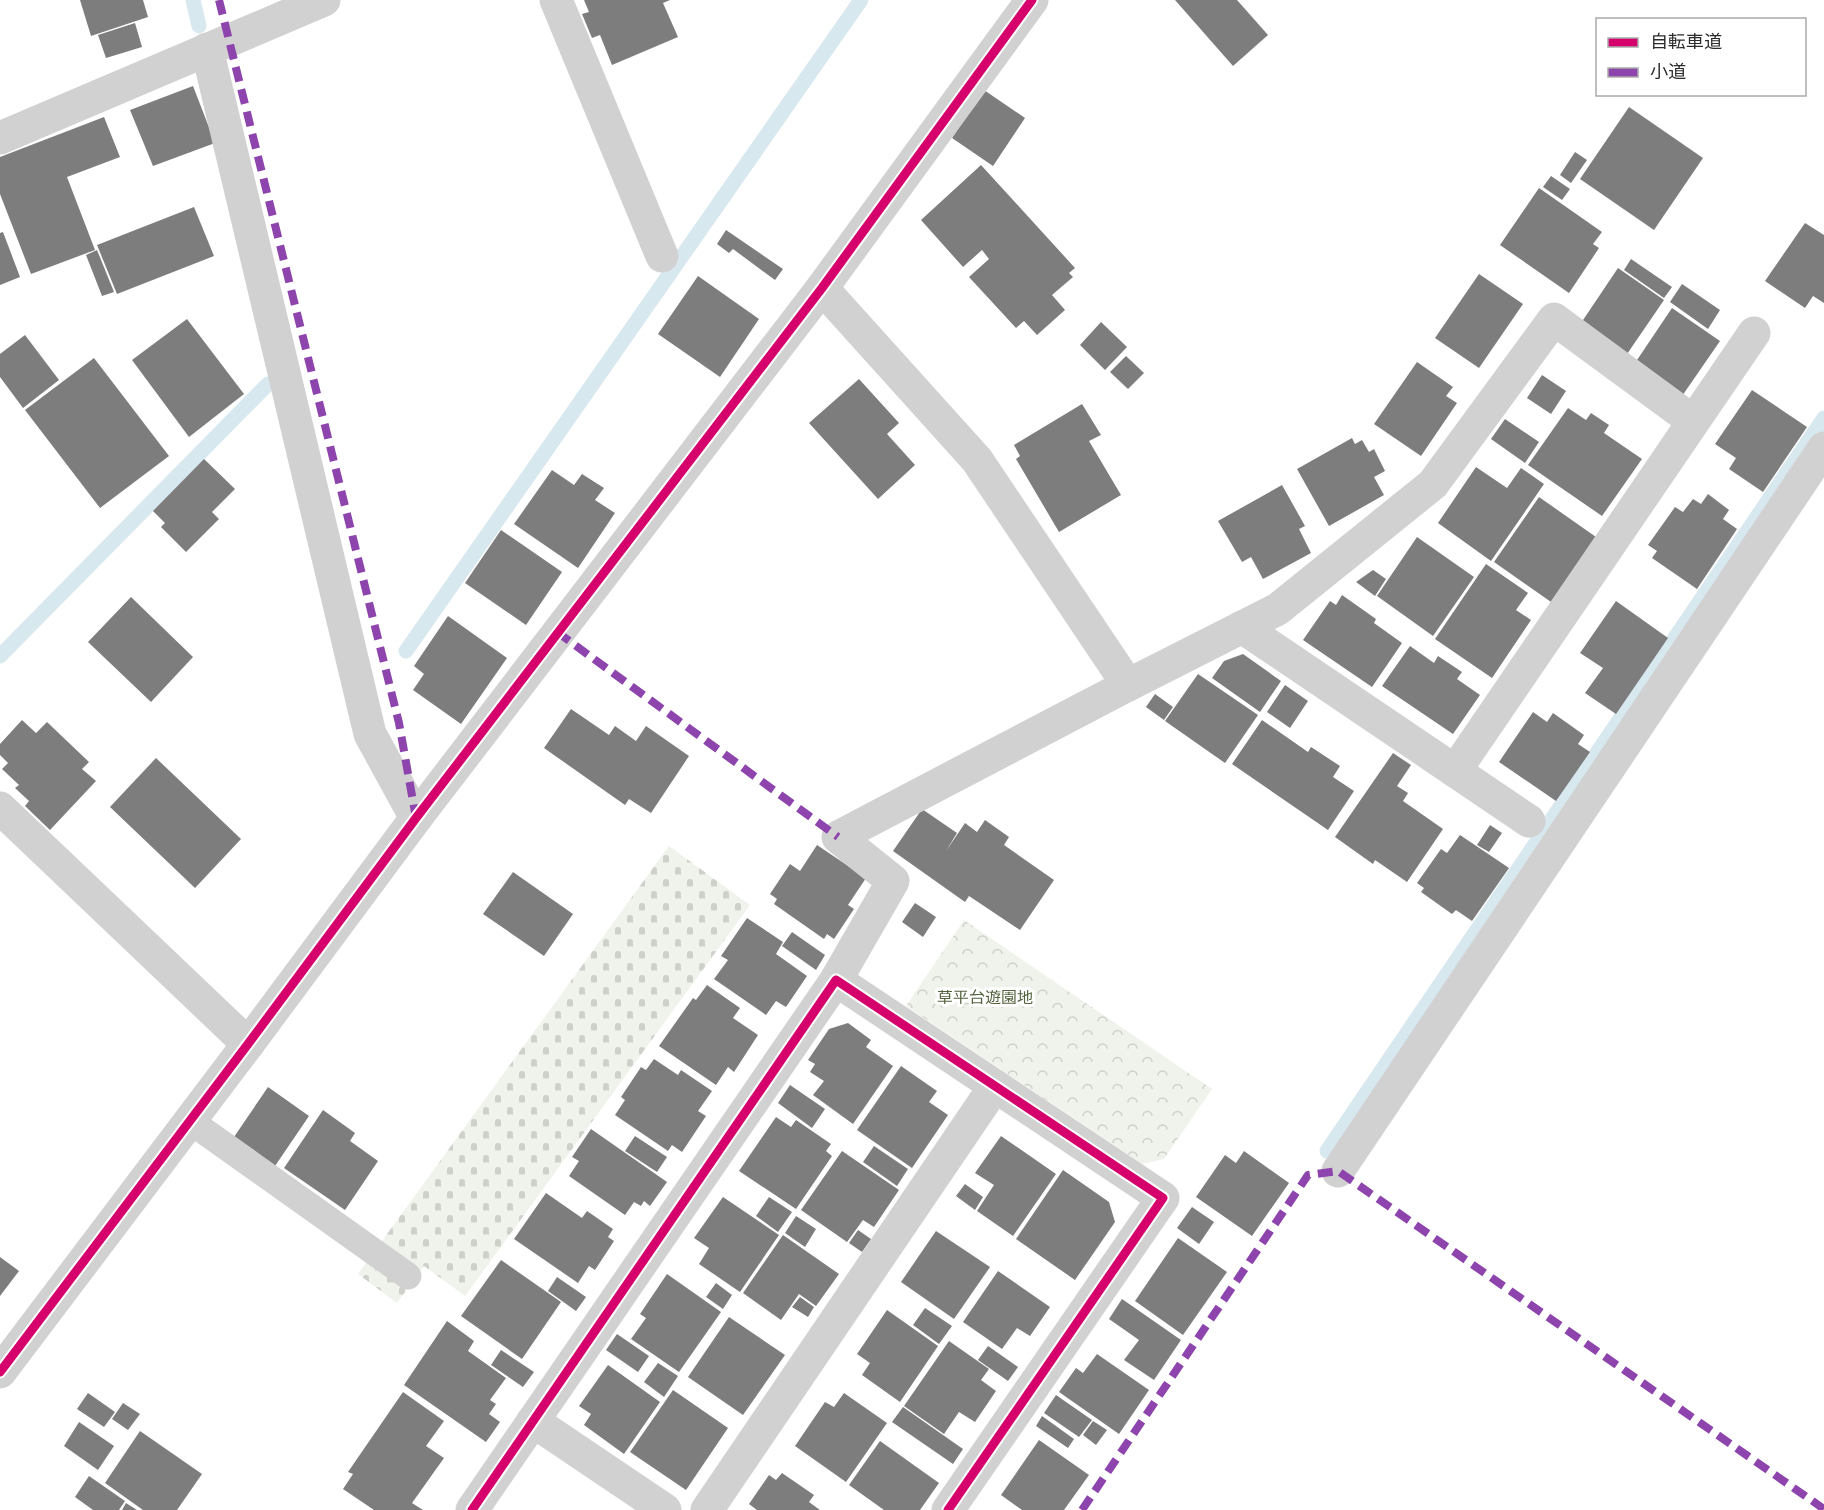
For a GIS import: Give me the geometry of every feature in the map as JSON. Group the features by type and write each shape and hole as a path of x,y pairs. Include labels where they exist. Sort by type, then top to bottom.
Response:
{"street":[{"path":"0,138 324,0"},
{"path":"556,0 662,256"},
{"path":"0,1372 416,818 822,288 1032,0"},
{"path":"207,49 370,734 416,818"},
{"path":"822,288 977,460 1128,685"},
{"path":"472,1510 836,980 893,881 837,837 1278,609 1433,484 1554,319 1693,421"},
{"path":"1455,771 1754,333"},
{"path":"1338,1171 1824,448"},
{"path":"1242,627 1529,821"},
{"path":"0,808 248,1044"},
{"path":"836,980 1163,1198 948,1510"},
{"path":"708,1510 995,1086"},
{"path":"533,1420 665,1510"}],"lane":[{"path":"190,1121 408,1276"}],"green space":[{"path":"669,846 750,905 465,1296 424,1266 397,1303 358,1274"},
{"name":"草平台遊園地","path":"964,920 1212,1089 1164,1159 1142,1164 906,1006"}],"building":[{"path":"80,0 143,0 148,17 91,36"},
{"path":"584,0 670,0 663,3 678,37 612,65 600,35 592,38 582,14 589,12"},
{"path":"1175,0 1237,0 1268,35 1233,66"},
{"path":"135,23 142,47 106,58 98,35"},
{"path":"193,86 215,143 153,166 130,110"},
{"path":"984,90 1025,118 993,166 952,138"},
{"path":"1629,107 1703,158 1654,230 1580,179"},
{"path":"104,117 120,157 67,177 95,250 31,274 0,194 0,157"},
{"path":"1575,152 1587,160 1571,183 1560,175"},
{"path":"981,165 1075,268 1069,273 1073,277 1052,295 1065,310 1037,335 1024,321 1016,328 969,277 989,259 982,250 963,267 921,220"},
{"path":"1551,176 1570,189 1562,200 1543,187"},
{"path":"1539,188 1602,232 1593,244 1599,248 1569,293 1500,245"},
{"path":"194,207 214,256 117,294 97,245"},
{"path":"1805,223 1824,235 1824,303 1813,296 1805,308 1765,281"},
{"path":"726,230 783,269 775,280 733,249 729,253 717,244"},
{"path":"3,232 20,277 0,285 0,233"},
{"path":"97,250 114,292 102,296 86,255"},
{"path":"1631,259 1672,287 1664,298 1624,270"},
{"path":"1618,268 1664,300 1625,357 1579,326"},
{"path":"1479,274 1523,304 1479,368 1435,338"},
{"path":"698,276 759,319 720,377 658,334"},
{"path":"1682,284 1720,310 1708,329 1670,302"},
{"path":"1672,308 1720,341 1680,399 1633,366"},
{"path":"187,319 244,394 189,437 132,360"},
{"path":"1101,322 1127,347 1105,370 1080,345"},
{"path":"25,335 59,380 23,408 0,377 0,354"},
{"path":"1126,356 1144,373 1128,389 1110,372"},
{"path":"94,358 169,456 100,508 25,410"},
{"path":"1417,362 1453,387 1446,396 1457,403 1421,456 1374,424"},
{"path":"1542,375 1566,391 1551,414 1527,398"},
{"path":"859,379 899,423 887,434 915,465 878,499 809,423"},
{"path":"1752,390 1807,427 1763,492 1729,469 1736,458 1715,444"},
{"path":"1082,404 1101,435 1089,441 1121,495 1059,532 1016,459 1020,456 1014,445"},
{"path":"1568,408 1586,420 1591,413 1609,425 1604,433 1642,459 1602,516 1528,465"},
{"path":"1505,419 1539,442 1525,463 1491,439"},
{"path":"1352,438 1355,444 1362,440 1369,452 1374,449 1385,471 1374,477 1384,495 1329,526 1297,469"},
{"path":"204,459 235,489 212,512 219,519 186,552 161,527 165,523 153,511"},
{"path":"1476,467 1507,488 1521,468 1544,484 1491,561 1438,523"},
{"path":"552,470 574,485 582,474 604,488 595,500 615,513 578,568 514,524"},
{"path":"1282,485 1305,526 1299,529 1311,553 1263,579 1251,557 1242,562 1218,521"},
{"path":"1708,494 1729,510 1723,519 1737,529 1697,589 1652,558 1657,551 1648,545 1675,507 1683,512 1693,499 1701,504"},
{"path":"1539,497 1596,537 1551,602 1494,562"},
{"path":"501,530 562,572 526,625 465,583"},
{"path":"1417,537 1474,577 1433,636 1377,596"},
{"path":"1486,564 1528,593 1516,610 1531,620 1492,678 1435,639"},
{"path":"1373,570 1386,579 1375,596 1356,582"},
{"path":"1342,595 1376,619 1374,623 1402,643 1372,687 1303,640 1330,601 1336,605"},
{"path":"131,597 193,657 151,702 88,642"},
{"path":"1616,601 1668,638 1616,714 1585,693 1603,668 1580,653"},
{"path":"448,616 507,658 461,724 413,690 424,674 414,666"},
{"path":"1410,646 1434,663 1438,656 1462,672 1457,679 1480,695 1453,734 1382,686"},
{"path":"1243,654 1281,681 1260,712 1212,678 1224,661"},
{"path":"1198,674 1258,715 1225,763 1165,721"},
{"path":"1285,685 1308,701 1290,728 1267,712"},
{"path":"1155,694 1173,707 1164,720 1146,707"},
{"path":"571,709 609,735 615,726 636,741 646,726 689,756 651,813 629,799 625,805 544,748"},
{"path":"1533,712 1547,722 1553,713 1584,735 1578,744 1590,752 1556,801 1499,762"},
{"path":"22,720 36,733 47,722 89,762 82,769 96,781 50,830 25,806 29,801 15,788 19,785 2,769 8,763 0,755 0,744"},
{"path":"1262,720 1308,752 1311,747 1340,766 1333,777 1354,791 1328,830 1232,764"},
{"path":"1393,753 1411,765 1397,786 1408,793 1403,801 1443,829 1407,882 1375,860 1373,864 1335,837"},
{"path":"156,758 241,839 195,888 110,807"},
{"path":"922,809 957,833 946,851 965,823 977,832 985,820 1009,837 1004,845 1054,880 1020,930 969,896 965,902 893,851"},
{"path":"1490,825 1502,833 1489,852 1477,845"},
{"path":"1460,835 1509,868 1472,921 1456,910 1452,914 1421,892 1424,888 1417,883 1441,849 1447,853"},
{"path":"817,845 866,878 848,905 854,909 834,939 827,934 824,939 774,904 777,899 770,894 790,864 800,871"},
{"path":"513,872 573,914 544,956 483,914"},
{"path":"915,903 936,917 923,937 902,922"},
{"path":"747,918 783,942 776,954 807,976 786,1007 776,1001 766,1015 714,979 728,960 721,956"},
{"path":"792,932 825,955 816,970 782,946"},
{"path":"707,985 740,1008 733,1018 758,1035 734,1072 728,1067 716,1085 659,1046 693,998 696,1000"},
{"path":"848,1023 871,1040 866,1047 893,1066 853,1124 813,1095 824,1081 810,1072 815,1064 808,1060 829,1029"},
{"path":"654,1059 678,1075 681,1070 712,1091 698,1111 706,1116 682,1152 672,1145 668,1151 615,1115 625,1100 621,1097 641,1067 646,1070"},
{"path":"901,1066 937,1091 929,1102 948,1115 912,1168 857,1130"},
{"path":"790,1085 825,1109 812,1128 778,1103"},
{"path":"268,1087 309,1116 275,1166 234,1137"},
{"path":"323,1110 355,1133 350,1141 378,1161 345,1210 284,1168"},
{"path":"776,1117 791,1127 796,1120 831,1144 826,1151 832,1156 796,1209 739,1171"},
{"path":"591,1129 667,1182 650,1206 644,1201 641,1206 634,1202 625,1215 569,1176 579,1161 572,1157"},
{"path":"635,1136 667,1157 657,1172 625,1151"},
{"path":"1001,1136 1056,1174 1013,1236 977,1211 994,1185 975,1173"},
{"path":"874,1146 908,1169 897,1186 863,1162"},
{"path":"842,1151 899,1190 874,1227 863,1220 847,1242 801,1210"},
{"path":"1244,1151 1289,1183 1252,1236 1196,1197 1225,1155 1236,1163"},
{"path":"1063,1170 1109,1202 1115,1222 1075,1280 1016,1239"},
{"path":"965,1184 983,1197 975,1210 956,1196"},
{"path":"546,1193 582,1218 587,1211 613,1229 608,1237 614,1241 595,1270 589,1266 578,1283 514,1239"},
{"path":"723,1197 779,1235 740,1292 699,1264 709,1248 694,1238"},
{"path":"769,1197 792,1212 778,1232 756,1216"},
{"path":"1192,1207 1214,1222 1199,1244 1177,1228"},
{"path":"796,1216 816,1229 805,1247 785,1233"},
{"path":"858,1230 871,1239 862,1252 849,1243"},
{"path":"936,1231 990,1267 954,1319 901,1282"},
{"path":"783,1235 839,1274 816,1306 799,1294 781,1320 743,1293"},
{"path":"1178,1238 1227,1272 1183,1335 1135,1301"},
{"path":"0,1257 19,1271 0,1296"},
{"path":"501,1260 561,1302 522,1359 461,1316"},
{"path":"998,1271 1050,1307 1030,1336 1017,1328 1002,1349 963,1322"},
{"path":"667,1274 721,1312 679,1372 631,1339 646,1318 640,1314"},
{"path":"557,1277 586,1297 576,1311 548,1291"},
{"path":"716,1283 732,1295 723,1309 706,1297"},
{"path":"800,1297 814,1307 808,1317 792,1307"},
{"path":"1122,1299 1181,1340 1154,1380 1124,1360 1139,1340 1109,1319"},
{"path":"925,1308 952,1326 939,1344 913,1325"},
{"path":"887,1310 938,1346 900,1402 862,1375 870,1363 857,1354"},
{"path":"729,1317 785,1355 743,1415 688,1377"},
{"path":"447,1321 474,1341 468,1351 506,1378 490,1400 496,1404 489,1414 500,1422 486,1442 404,1385"},
{"path":"617,1334 649,1356 638,1372 606,1350"},
{"path":"949,1341 989,1369 981,1380 996,1391 975,1422 959,1412 944,1434 904,1406"},
{"path":"988,1346 1018,1367 1008,1381 978,1360"},
{"path":"501,1350 534,1372 523,1387 491,1365"},
{"path":"1097,1354 1149,1390 1119,1434 1059,1392 1076,1368 1083,1373"},
{"path":"658,1363 678,1376 664,1397 644,1382"},
{"path":"608,1365 660,1402 624,1454 584,1425 591,1414 579,1406"},
{"path":"673,1390 728,1428 686,1490 630,1452"},
{"path":"403,1392 444,1421 426,1446 444,1458 412,1503 423,1510 374,1510 343,1489 353,1474 348,1472"},
{"path":"88,1393 115,1412 104,1427 77,1409"},
{"path":"844,1393 887,1423 846,1482 795,1446 825,1402 834,1407"},
{"path":"1056,1395 1092,1420 1079,1437 1044,1413"},
{"path":"123,1403 140,1414 128,1430 112,1419"},
{"path":"903,1407 963,1449 953,1464 892,1422"},
{"path":"1042,1416 1074,1439 1068,1448 1036,1426"},
{"path":"1093,1421 1107,1430 1096,1445 1083,1435"},
{"path":"79,1422 114,1446 98,1470 64,1446"},
{"path":"140,1431 202,1474 177,1510 143,1510 105,1483"},
{"path":"1039,1440 1089,1475 1064,1510 1022,1510 1001,1495"},
{"path":"880,1441 939,1483 920,1510 884,1510 849,1485"},
{"path":"782,1473 814,1495 809,1502 820,1510 757,1510 749,1504 769,1475 776,1480"},
{"path":"89,1476 125,1501 119,1510 93,1510 75,1497"},
{"path":"126,1503 137,1510 122,1510"}],"waterway":[{"path":"193,0 199,26"},
{"path":"406,651 861,0"},
{"path":"0,656 268,384"},
{"path":"1327,1151 1824,418"}],"marked path":[{"path":"219,0 399,723 416,818"},
{"path":"557,632 838,837"},
{"path":"1082,1510 1308,1175 1338,1171 1824,1509"}],"cycle path":[{"path":"0,1372 416,818 822,288 1032,0"},
{"path":"472,1510 836,980 1163,1198 948,1510"}]}
